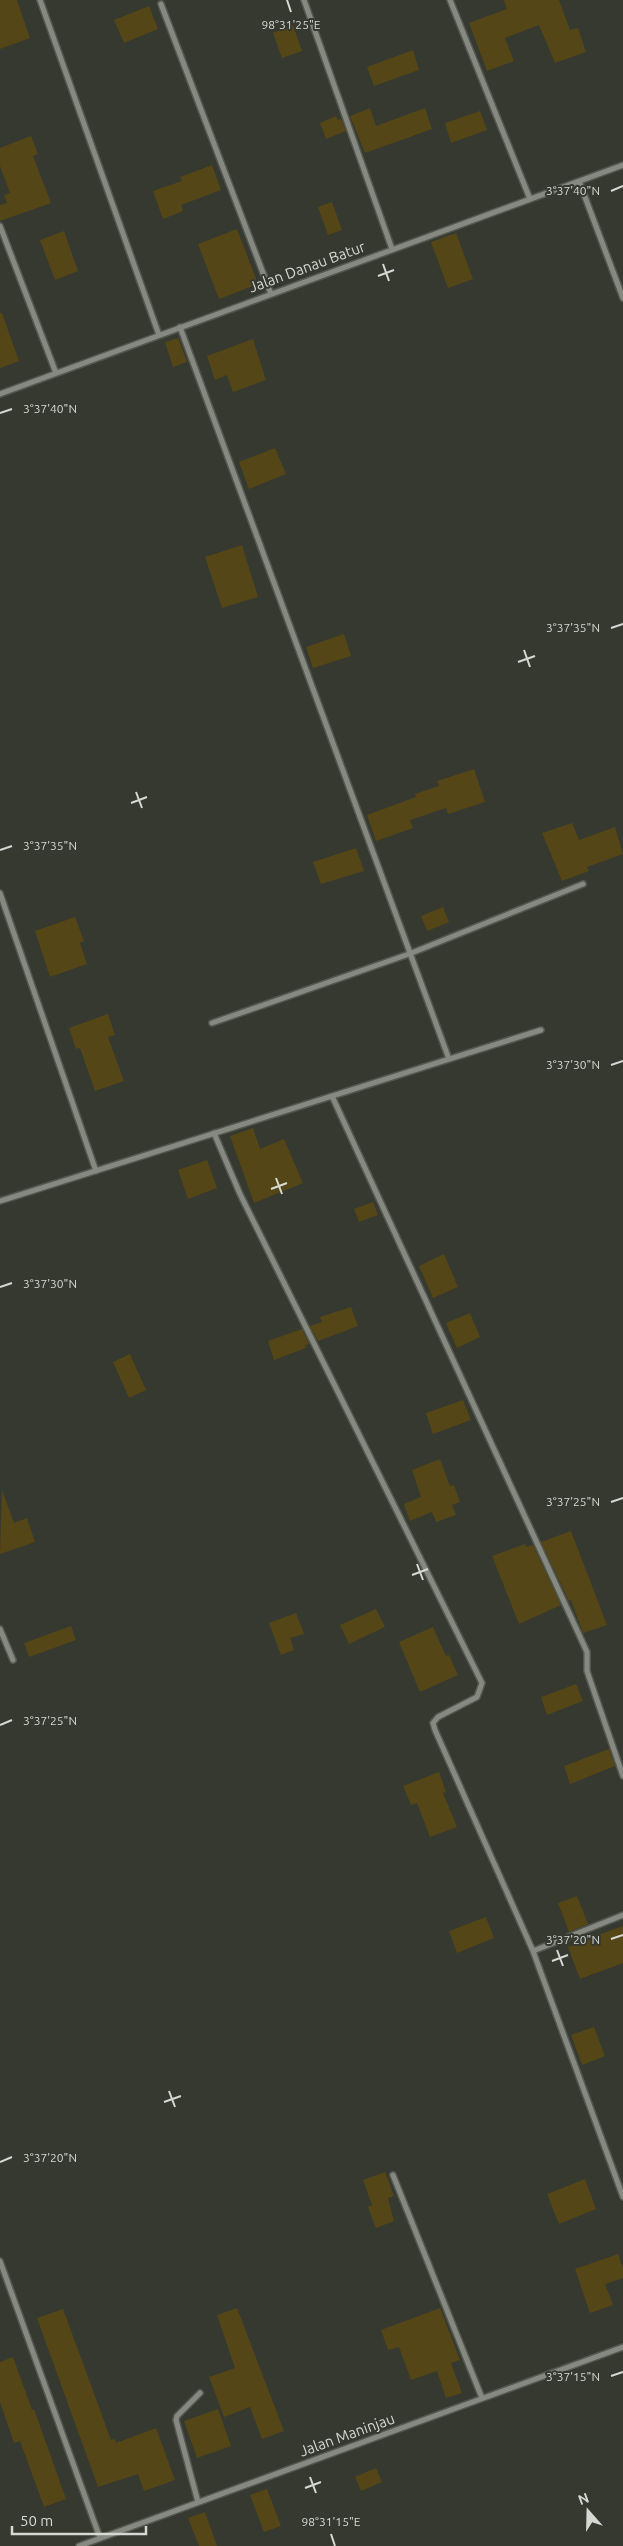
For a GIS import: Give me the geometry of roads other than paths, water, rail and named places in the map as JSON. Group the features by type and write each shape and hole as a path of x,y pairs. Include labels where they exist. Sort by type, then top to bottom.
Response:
{"street":[{"path":"40,0 159,335"},
{"path":"304,0 392,250"},
{"path":"450,0 530,199"},
{"path":"161,4 271,294"},
{"name":"Jalan Danau Batur","path":"0,394 623,165"},
{"path":"579,181 623,298"},
{"path":"0,226 56,373"},
{"path":"180,328 449,1059"},
{"path":"212,1022 409,954 583,884"},
{"path":"0,893 96,1171"},
{"path":"0,1201 541,1030"},
{"path":"332,1096 587,1652 587,1671 623,1776"},
{"path":"214,1133 240,1194 482,1683 477,1697 438,1717 434,1723 435,1730 532,1951 623,2197"},
{"path":"0,1629 13,1660"},
{"path":"532,1951 623,1915"},
{"path":"393,2175 482,2398"},
{"path":"0,2261 100,2538"},
{"name":"Jalan Maninjau","path":"79,2546 623,2346"},
{"path":"198,2502 176,2420 177,2416 200,2393"}]}
